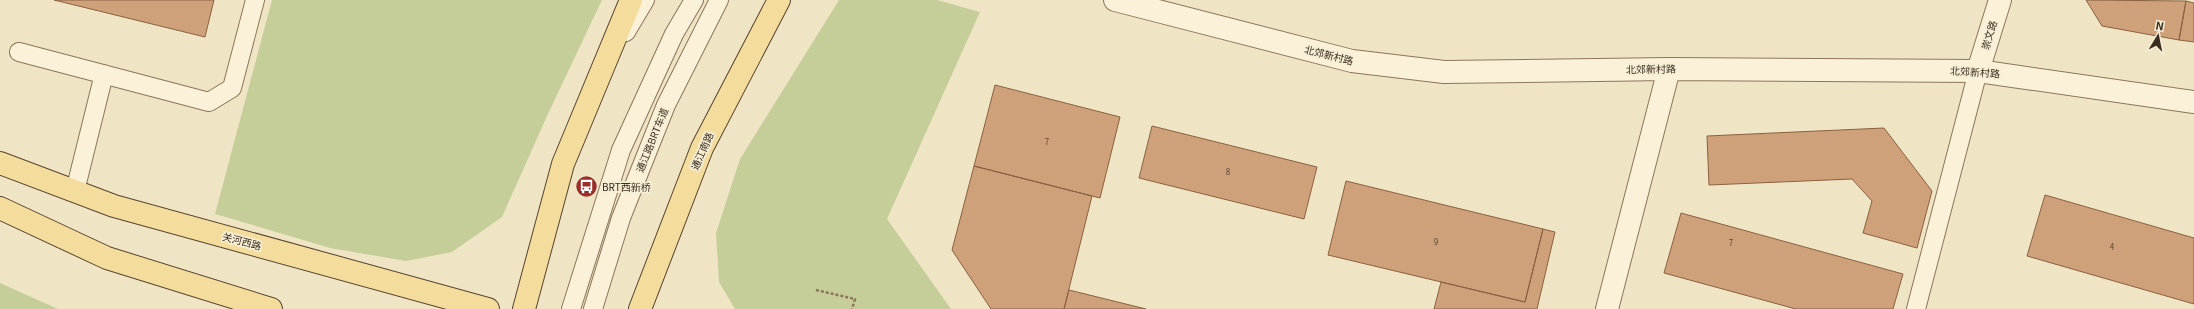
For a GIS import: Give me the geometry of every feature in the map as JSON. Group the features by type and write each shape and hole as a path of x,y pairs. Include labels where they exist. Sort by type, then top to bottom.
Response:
{"main road":[{"path":"524,309 563,164 631,0"},
{"name":"通江南路","path":"640,309 702,148 779,0"},
{"name":"关河西路","path":"0,163 114,206 488,309"},
{"path":"0,208 108,258 271,309"}],"street":[{"name":"北郊新村路","path":"1115,0 1352,61 1444,72 1669,69 1978,71 2194,102"},
{"name":"崇文路","path":"1978,71 2000,0"},
{"path":"1607,309 1669,69"}],"lane":[{"path":"19,52 209,102 232,88 255,0"},
{"path":"601,73 645,0"},
{"path":"570,309 621,150 674,34 694,0"},
{"name":"通江路BRT车道","path":"593,309 621,218 666,104 719,0"},
{"path":"1916,309 1978,71"},
{"path":"75,191 104,74"}],"path":[{"path":"816,290 855,300 852,309"}],"green space":[{"path":"272,0 602,0 547,116 502,217 452,252 406,261 330,248 215,214"},
{"path":"839,0 937,0 980,12 887,219 951,309 735,309 719,282 716,233 740,159"},
{"path":"0,283 58,309 0,309"}],"building":[{"path":"54,0 214,0 205,37"},
{"path":"2086,0 2186,1 2179,40 2102,26"},
{"path":"2186,1 2194,3 2194,42 2179,40"},
{"path":"995,85 1120,117 1100,198 974,166"},
{"path":"1152,126 1317,167 1304,219 1139,178"},
{"path":"1884,128 1932,191 1917,248 1863,233 1872,201 1852,179 1709,185 1707,136"},
{"path":"974,166 1092,196 1064,309 991,309 952,250"},
{"path":"1346,181 1543,229 1525,302 1328,255"},
{"path":"2045,195 2194,238 2194,304 2027,256"},
{"path":"1681,213 1903,274 1893,309 1796,309 1664,273"},
{"path":"1543,229 1555,232 1537,309 1434,309 1441,282 1525,302"},
{"path":"1069,290 1146,309 1064,309"}],"place":[{"name":"BRT西新桥","path":"587,187"}]}
